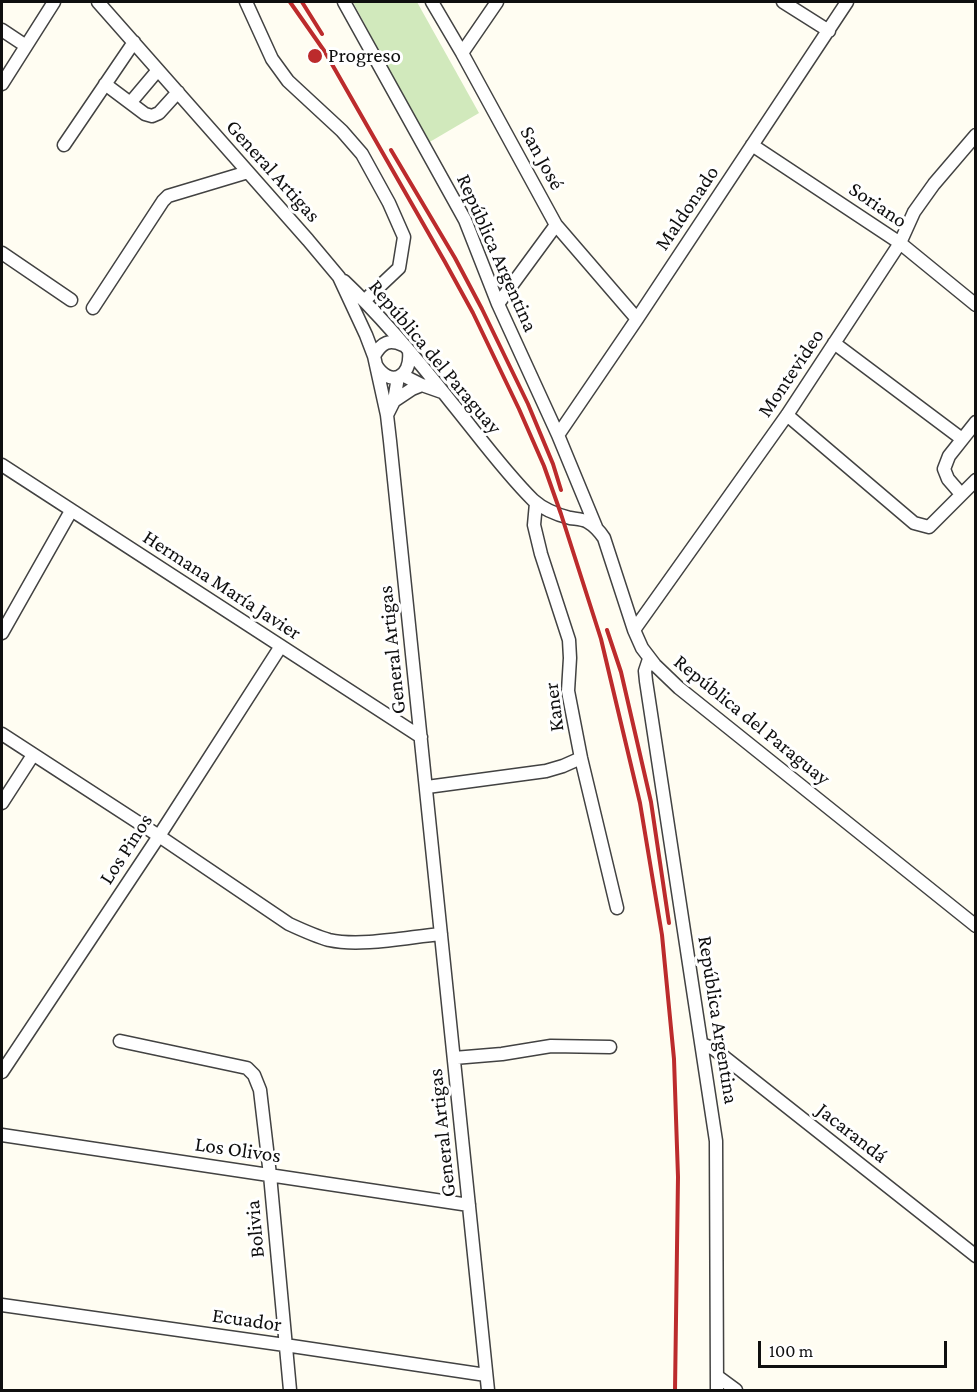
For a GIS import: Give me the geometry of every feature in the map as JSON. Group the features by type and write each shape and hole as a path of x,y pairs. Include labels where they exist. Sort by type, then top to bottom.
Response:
{"street":[{"path":"2,84 54,2"},
{"name":"General Artigas","path":"98,2 339,276 375,360 387,415 488,1390"},
{"path":"246,2 272,59 288,81 342,131 362,154 389,203 404,237 399,268 364,301"},
{"name":"República Argentina","path":"344,2 465,220 498,304 558,435 597,529"},
{"name":"San José","path":"432,2 556,225 637,319"},
{"path":"462,53 497,2"},
{"path":"783,2 829,31"},
{"name":"Maldonado","path":"558,435 847,2"},
{"path":"2,30 26,46"},
{"path":"63,145 134,42"},
{"path":"131,102 158,70"},
{"path":"105,84 145,114 152,116 159,112 178,92"},
{"name":"Montevideo","path":"634,630 787,415 900,243 914,212 975,135"},
{"name":"Soriano","path":"752,145 900,243 975,305"},
{"path":"93,308 168,196 248,172"},
{"path":"498,304 556,225"},
{"path":"2,253 71,300"},
{"name":"República del Paraguay","path":"339,276 406,348 499,463 536,503 570,518 588,522 597,529 604,538 642,648 666,677 975,926"},
{"path":"387,415 394,401 400,376 409,368 410,361 406,348 395,342 386,343 379,348 375,360 380,372 389,377 400,376 444,393"},
{"path":"834,343 962,439"},
{"path":"394,401 422,385"},
{"path":"787,415 914,524 929,527 975,480"},
{"path":"961,494 948,479 944,469 949,456 975,422"},
{"name":"Hermana María Javier","path":"2,465 421,736"},
{"name":"Kaner","path":"536,503 534,525 569,640 568,692 581,758 617,908"},
{"path":"2,633 72,511"},
{"name":"Los Pinos","path":"2,1072 159,836 281,646"},
{"name":"República Argentina","path":"649,658 645,671 646,681 716,1141 717,1390"},
{"path":"2,734 289,924 330,940 351,942 441,934"},
{"path":"2,803 33,755"},
{"path":"427,788 546,771 581,758"},
{"name":"Bolivia","path":"120,1041 247,1068 254,1075 260,1090 270,1175 290,1390"},
{"name":"Jacarandá","path":"702,1044 714,1049 975,1256"},
{"path":"454,1058 502,1054 551,1046 610,1047"},
{"name":"Los Olivos","path":"2,1135 469,1205"},
{"name":"Ecuador","path":"2,1305 486,1375"},
{"path":"717,1376 736,1390"}],"green space":[{"path":"353,2 417,2 479,113 428,143"}],"railway":[{"path":"290,2 325,52 473,313 544,466 601,639 640,803 662,935 674,1059 678,1177 675,1390"},
{"path":"302,2 322,34"},
{"path":"391,150 455,258 482,309 528,404 553,464 561,490"},
{"path":"607,630 621,672 651,802 669,923"}],"place":[{"name":"Progreso","path":"315,56"}]}
